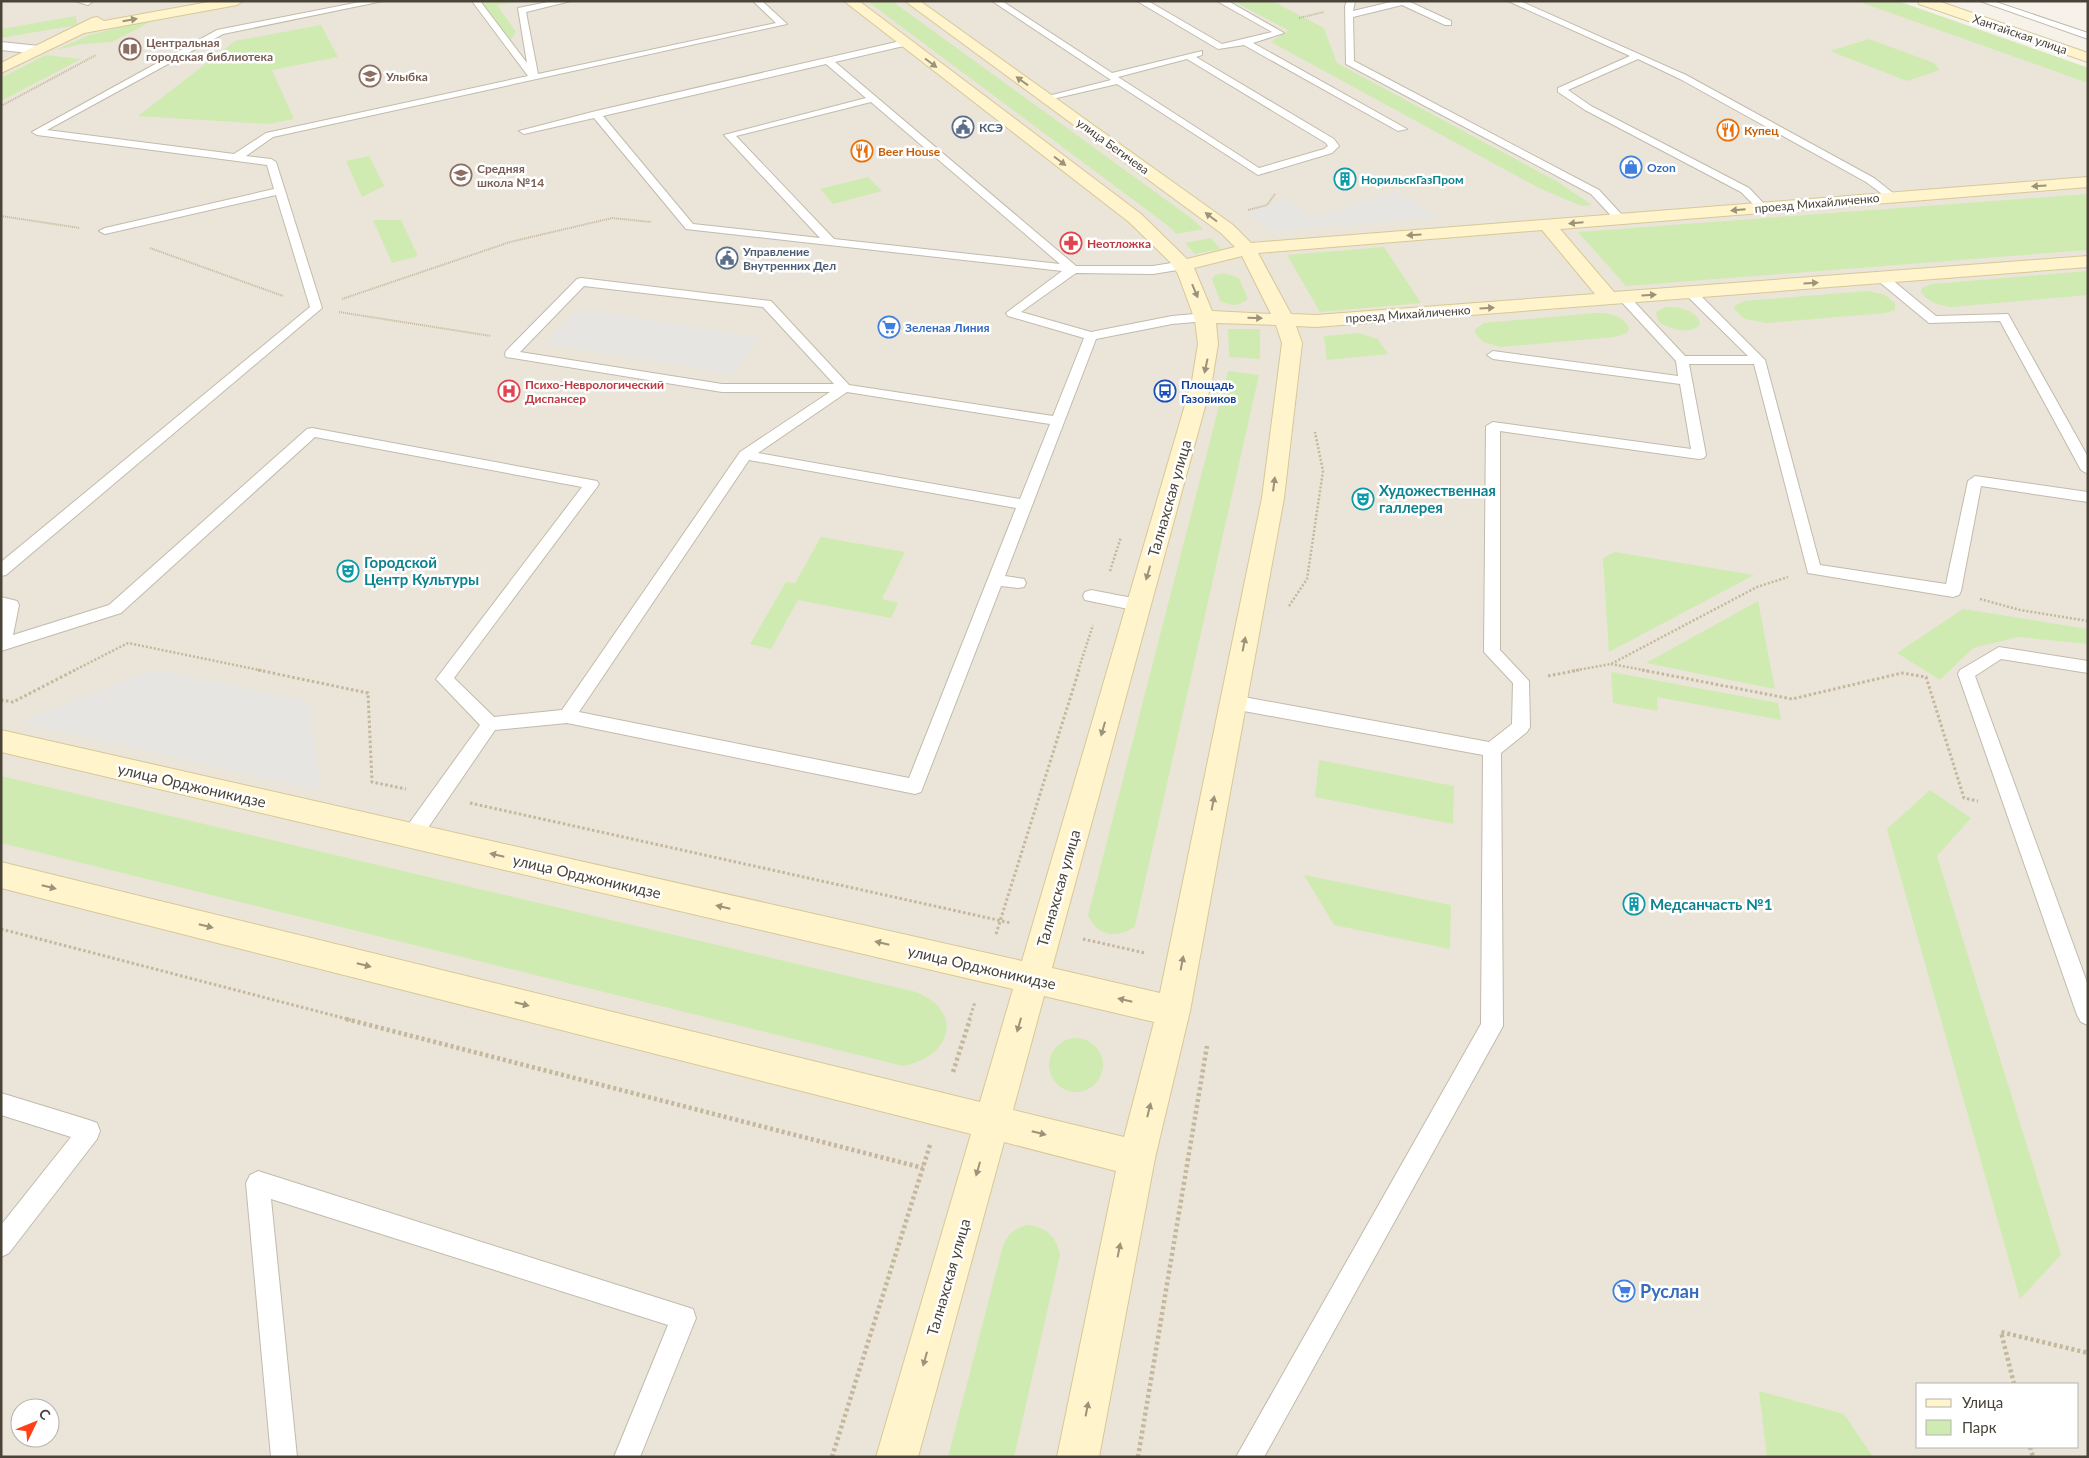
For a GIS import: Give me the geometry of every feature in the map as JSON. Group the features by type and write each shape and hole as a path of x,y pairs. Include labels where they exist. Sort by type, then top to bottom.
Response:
{"street":[{"path":"82,29 237,1"},
{"path":"850,1 1135,218 1184,266 1206,317"},
{"name":"улица Бегичева","path":"910,1 1190,201 1226,229 1247,249 1284,319"},
{"name":"Хантайская улица","path":"1924,1 2088,58"},
{"path":"1,69 121,9"},
{"path":"1,46 39,50"},
{"name":"проезд Михайличенко","path":"1184,266 1247,249 2088,182"},
{"path":"1547,225 1616,298"},
{"name":"проезд Михайличенко","path":"1206,317 1316,321 2088,262"},
{"name":"Талнахская улица","path":"897,1457 1207,362 1206,317"},
{"path":"1078,1457 1137,1158 1173,1010 1273,498 1292,344 1284,319"},
{"name":"улица Орджоникидзе","path":"1,741 1173,1010"},
{"path":"1,875 1137,1158"}],"lane":[{"path":"78,1 88,2"},
{"path":"1,571 316,308 271,162 36,132 220,32 379,1"},
{"path":"476,1 534,78"},
{"path":"534,78 521,10 566,1"},
{"path":"237,157 270,135 783,24 757,1"},
{"path":"996,1 1258,172 1328,151 1334,146 1330,141 1188,56"},
{"path":"1141,1 1222,47"},
{"path":"1047,99 1188,56 1280,33 1221,1"},
{"path":"1351,1 1349,15 1349,62 1595,192 1620,219"},
{"path":"1349,15 1401,1 1448,23"},
{"path":"1512,1 1683,77 1870,180 1893,197"},
{"path":"1984,1 2088,36"},
{"path":"1244,42 1402,129"},
{"path":"524,131 905,43"},
{"path":"1638,56 1562,90 1588,108 1745,190 1763,208"},
{"path":"828,61 1073,269"},
{"path":"830,242 729,135 874,99"},
{"path":"596,114 690,227 1073,269 1153,270 1184,266"},
{"path":"104,231 280,191"},
{"path":"1073,269 1012,313 1091,336 1172,320 1206,317"},
{"path":"1881,277 1933,320 2004,317 2088,470"},
{"path":"845,388 766,304 581,282 511,354 722,388 845,388 1059,421"},
{"path":"1690,292 1759,360 1813,569 1953,591 1975,481 2088,497"},
{"path":"1233,702 1492,750 1521,727 1521,681 1492,652 1493,426 1699,455 1682,360 1616,298"},
{"path":"412,835 490,724 567,716 915,787 1091,336"},
{"path":"1493,356 1685,381"},
{"path":"1682,360 1759,360"},
{"path":"567,716 745,455 845,388"},
{"path":"2,644 115,609 312,432 592,484 444,679 490,724"},
{"path":"745,455 1026,505"},
{"path":"996,580 1018,583"},
{"path":"1096,597 1138,604"},
{"path":"1,603 11,605 2,644"},
{"path":"2088,667 1999,653 1966,674 2088,1015"},
{"path":"1249,1457 1492,1026 1492,750"},
{"path":"1,1104 89,1131 1,1245"},
{"path":"284,1457 258,1183 684,1318 627,1457"}],"path":[{"path":"1,106 104,51"},
{"path":"1,216 104,231 316,308 524,341"},
{"path":"316,308 510,242 612,218 690,227"},
{"path":"832,1457 986,967 1096,597 1122,534"},
{"path":"1521,681 1611,664 1757,587 1813,569"},
{"path":"1953,591 2020,610 2088,622"},
{"path":"1611,664 1792,698 1902,673 1926,677 1964,798"},
{"path":"1000,921 1182,962"},
{"path":"1,929 923,1168"},
{"path":"2014,1383 2001,1332 2088,1353"}],"shaded area":[{"path":"1,1 1889,1 2088,72 2088,1457 1,1457"},
{"path":"1396,191 1441,218 1273,231 1245,212 1285,199 1314,218"},
{"path":"578,309 760,337 732,374 544,344"},
{"path":"155,669 310,702 321,791 18,722"}],"green space":[{"path":"521,1 497,5 516,32 509,42 481,3"},
{"path":"867,1 892,1 1191,218 1203,229 1177,234"},
{"path":"1233,1 1272,1 1324,28 1337,63 1558,182 1592,205 1582,206 1539,188 1271,42 1288,30"},
{"path":"1857,1 1898,1 2086,67 2088,68 2088,83"},
{"path":"76,16 77,25 1,38 1,29"},
{"path":"156,19 112,42 82,44 56,50 89,35"},
{"path":"321,25 338,57 272,70 294,119 268,124 138,116 235,41"},
{"path":"1869,39 1934,63 1940,70 1907,81 1830,51"},
{"path":"46,55 81,59 1,101 1,78"},
{"path":"369,156 384,186 362,197 346,161"},
{"path":"868,177 882,191 833,204 820,189"},
{"path":"2088,194 2088,250 1626,286 1578,232"},
{"path":"373,220 401,220 418,256 392,263"},
{"path":"1211,238 1221,249 1195,254 1185,243"},
{"path":"1384,247 1421,303 1320,312 1287,255"},
{"path":"2088,271 2088,295 1951,307 1938,304 1926,298 1921,291 1922,288 1932,284"},
{"path":"1224,273 1239,278 1248,299 1234,305 1220,301 1212,279 1215,275"},
{"path":"1868,291 1885,295 1895,303 1895,310 1885,313 1767,323 1745,319 1735,310 1734,306 1744,301"},
{"path":"1666,307 1681,308 1694,314 1700,322 1699,326 1689,330 1678,330 1662,324 1658,321 1656,312"},
{"path":"1595,313 1610,314 1623,320 1629,328 1627,333 1614,337 1501,347 1483,342 1475,333 1475,329 1484,323"},
{"path":"1228,329 1260,329 1260,359 1229,357"},
{"path":"1358,333 1378,339 1388,354 1327,360 1324,336"},
{"path":"1228,371 1259,375 1135,926 1122,933 1108,934 1096,928 1088,915"},
{"path":"821,537 905,552 882,599 898,603 891,618 798,600 771,649 750,644 786,582 795,583"},
{"path":"1615,552 1754,575 1609,652 1603,558"},
{"path":"1758,601 1775,689 1646,663"},
{"path":"1963,609 2088,629 2088,644 2018,637 1973,648 1940,680 1897,653"},
{"path":"1611,672 1778,703 1781,720 1657,697 1658,711 1613,703"},
{"path":"1319,760 1454,786 1453,824 1315,797"},
{"path":"1,776 916,992 932,1001 942,1011 946,1022 946,1034 941,1044 932,1054 903,1066 1,843"},
{"path":"1930,790 1971,818 1937,856 2061,1255 2020,1299 1887,829"},
{"path":"1304,875 1451,905 1450,949 1334,925"},
{"path":"1071,1038 1081,1038 1091,1042 1099,1050 1103,1065 1099,1080 1091,1088 1081,1092 1071,1092 1061,1088 1053,1080 1049,1070 1049,1060 1053,1050 1061,1042"},
{"path":"1028,1225 1040,1228 1050,1234 1056,1243 1060,1255 1014,1457 948,1457 1002,1249 1011,1233 1018,1228"},
{"path":"1759,1391 1844,1414 1873,1457 1767,1457"}],"place":[{"name":"Центральная городская библиотека","path":"130,49"},
{"name":"Улыбка","path":"370,76"},
{"name":"КСЭ","path":"963,127"},
{"name":"Купец","path":"1728,130"},
{"name":"Beer House","path":"862,151"},
{"name":"Ozon","path":"1631,167"},
{"name":"Средняя школа №14","path":"461,175"},
{"name":"НорильскГазПром","path":"1345,179"},
{"name":"Неотложка","path":"1071,243"},
{"name":"Управление Внутренних Дел","path":"727,258"},
{"name":"Зеленая Линия","path":"889,327"},
{"name":"Психо-Неврологический Диспансер","path":"509,391"},
{"name":"Площадь Газовиков","path":"1165,391"},
{"name":"Художественная галлерея","path":"1363,499"},
{"name":"Городской Центр Культуры","path":"348,571"},
{"name":"Медсанчасть №1","path":"1634,904"},
{"name":"Руслан","path":"1624,1291"}]}
